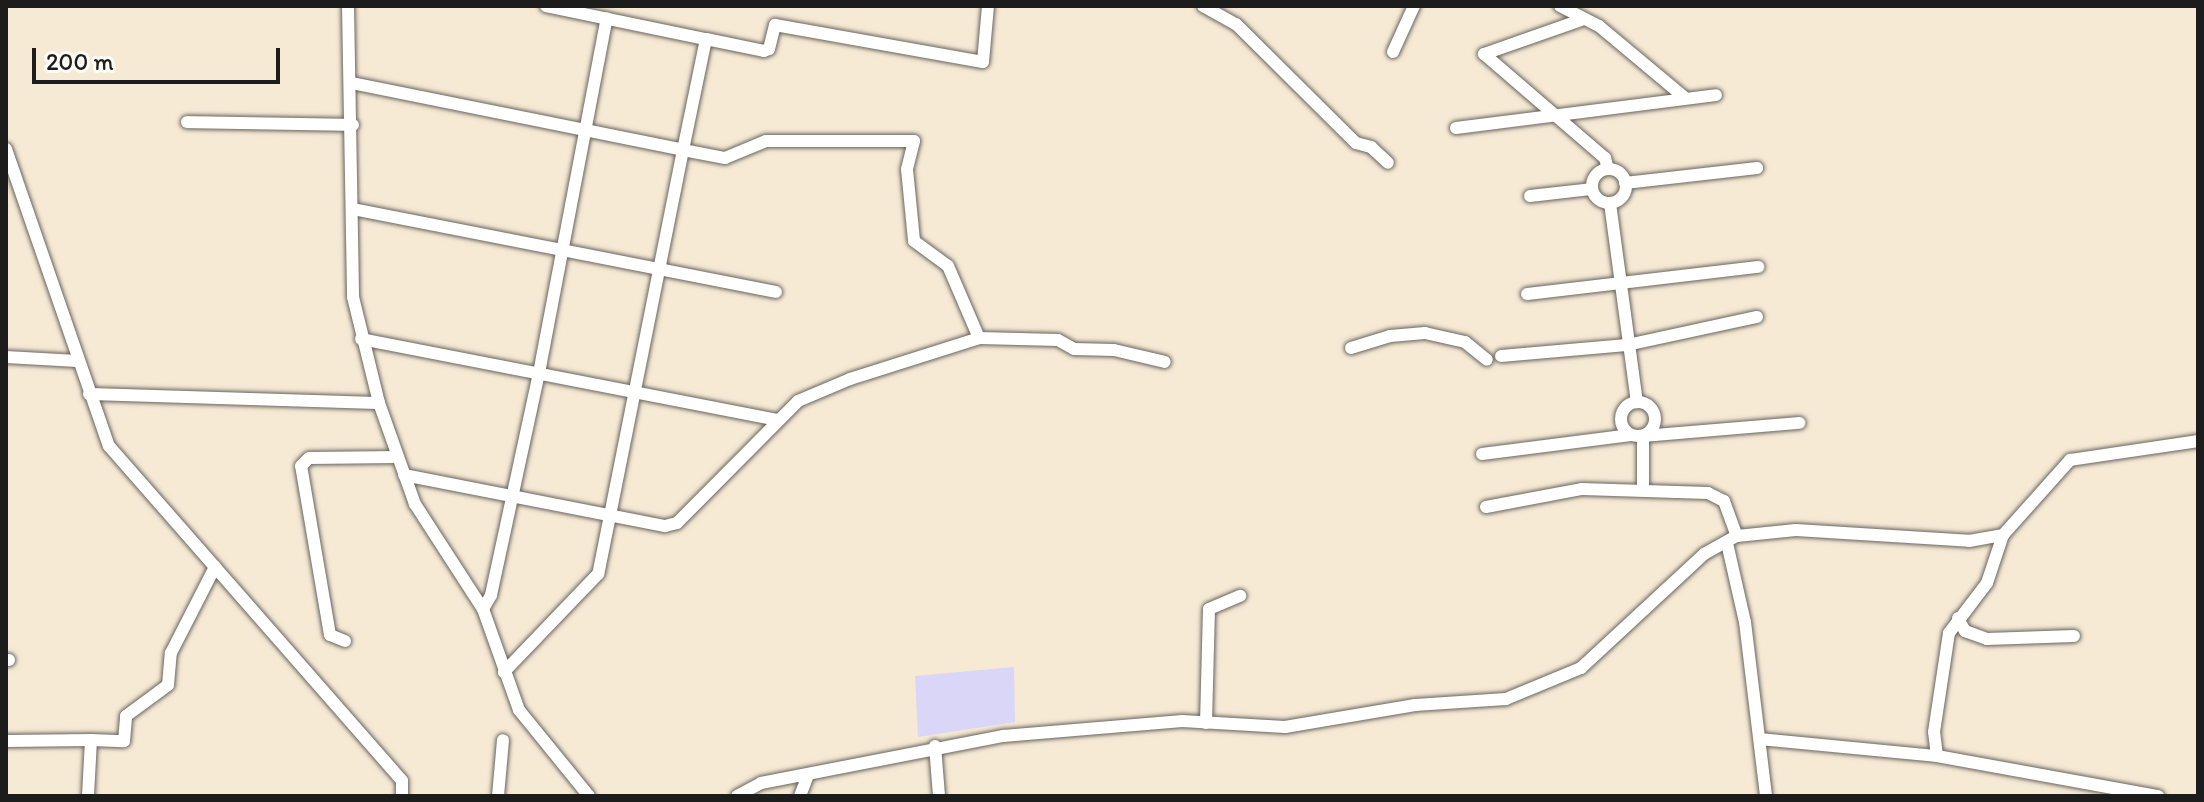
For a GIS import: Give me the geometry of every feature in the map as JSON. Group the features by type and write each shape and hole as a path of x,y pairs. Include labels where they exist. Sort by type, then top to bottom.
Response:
{"street":[{"path":"348,6 353,125 353,297 379,403 404,475 428,529 483,609 504,672 533,732 589,796"},
{"path":"546,6 764,51 769,49 775,25 983,62 988,6"},
{"path":"1203,6 1236,24 1356,143 1371,147 1388,163"},
{"path":"1393,52 1414,6"},
{"path":"1560,6 1581,20 1599,26 1684,97"},
{"path":"483,609 491,595 539,373 607,18"},
{"path":"1581,20 1484,54 1605,158 1608,169"},
{"path":"504,672 598,574 706,39"},
{"path":"352,83 725,158 766,141 914,141 907,169 914,241 948,266 979,338"},
{"path":"1456,128 1716,95"},
{"path":"187,122 353,125"},
{"path":"6,149 109,446 402,781 402,796"},
{"path":"1625,183 1757,168"},
{"path":"1608,169 1618,172 1625,183 1623,196 1610,203 1597,199 1591,189 1594,178 1608,169"},
{"path":"1530,196 1591,189"},
{"path":"1610,203 1637,402"},
{"path":"353,209 776,292"},
{"path":"1527,294 1758,267"},
{"path":"1501,356 1627,345 1757,317"},
{"path":"1351,348 1390,336 1425,333 1465,342 1487,360"},
{"path":"404,475 665,526 677,523 798,401 850,379 979,338 1058,340 1074,349 1114,350 1165,362"},
{"path":"361,339 776,420"},
{"path":"6,357 77,361"},
{"path":"89,394 379,403"},
{"path":"1637,402 1648,405 1655,419 1637,435"},
{"path":"1637,402 1621,416 1637,435 1643,490"},
{"path":"1482,454 1637,435 1799,423"},
{"path":"1937,756 1934,732 1949,633 1987,583 2003,535 2070,460 2198,441"},
{"path":"345,641 330,635 301,466 309,458 398,457"},
{"path":"1486,507 1582,489 1717,495 1732,514 1732,539 1766,796"},
{"path":"737,796 761,783 935,746 1206,723 1285,727 1415,705 1506,699 1536,690 1581,668 1704,554 1732,539 1796,530 1969,541 2003,535"},
{"path":"6,741 124,741 126,716 168,685 171,653 215,567"},
{"path":"1206,723 1209,609 1240,596"},
{"path":"1958,618 1965,631 1987,639 2074,636"},
{"path":"1760,739 1937,756 2158,796"},
{"path":"88,796 91,740"},
{"path":"498,796 503,740"},
{"path":"935,746 939,796"},
{"path":"800,796 808,775"}],"shaded area":[{"path":"1014,667 1015,722 918,737 915,676"}]}
